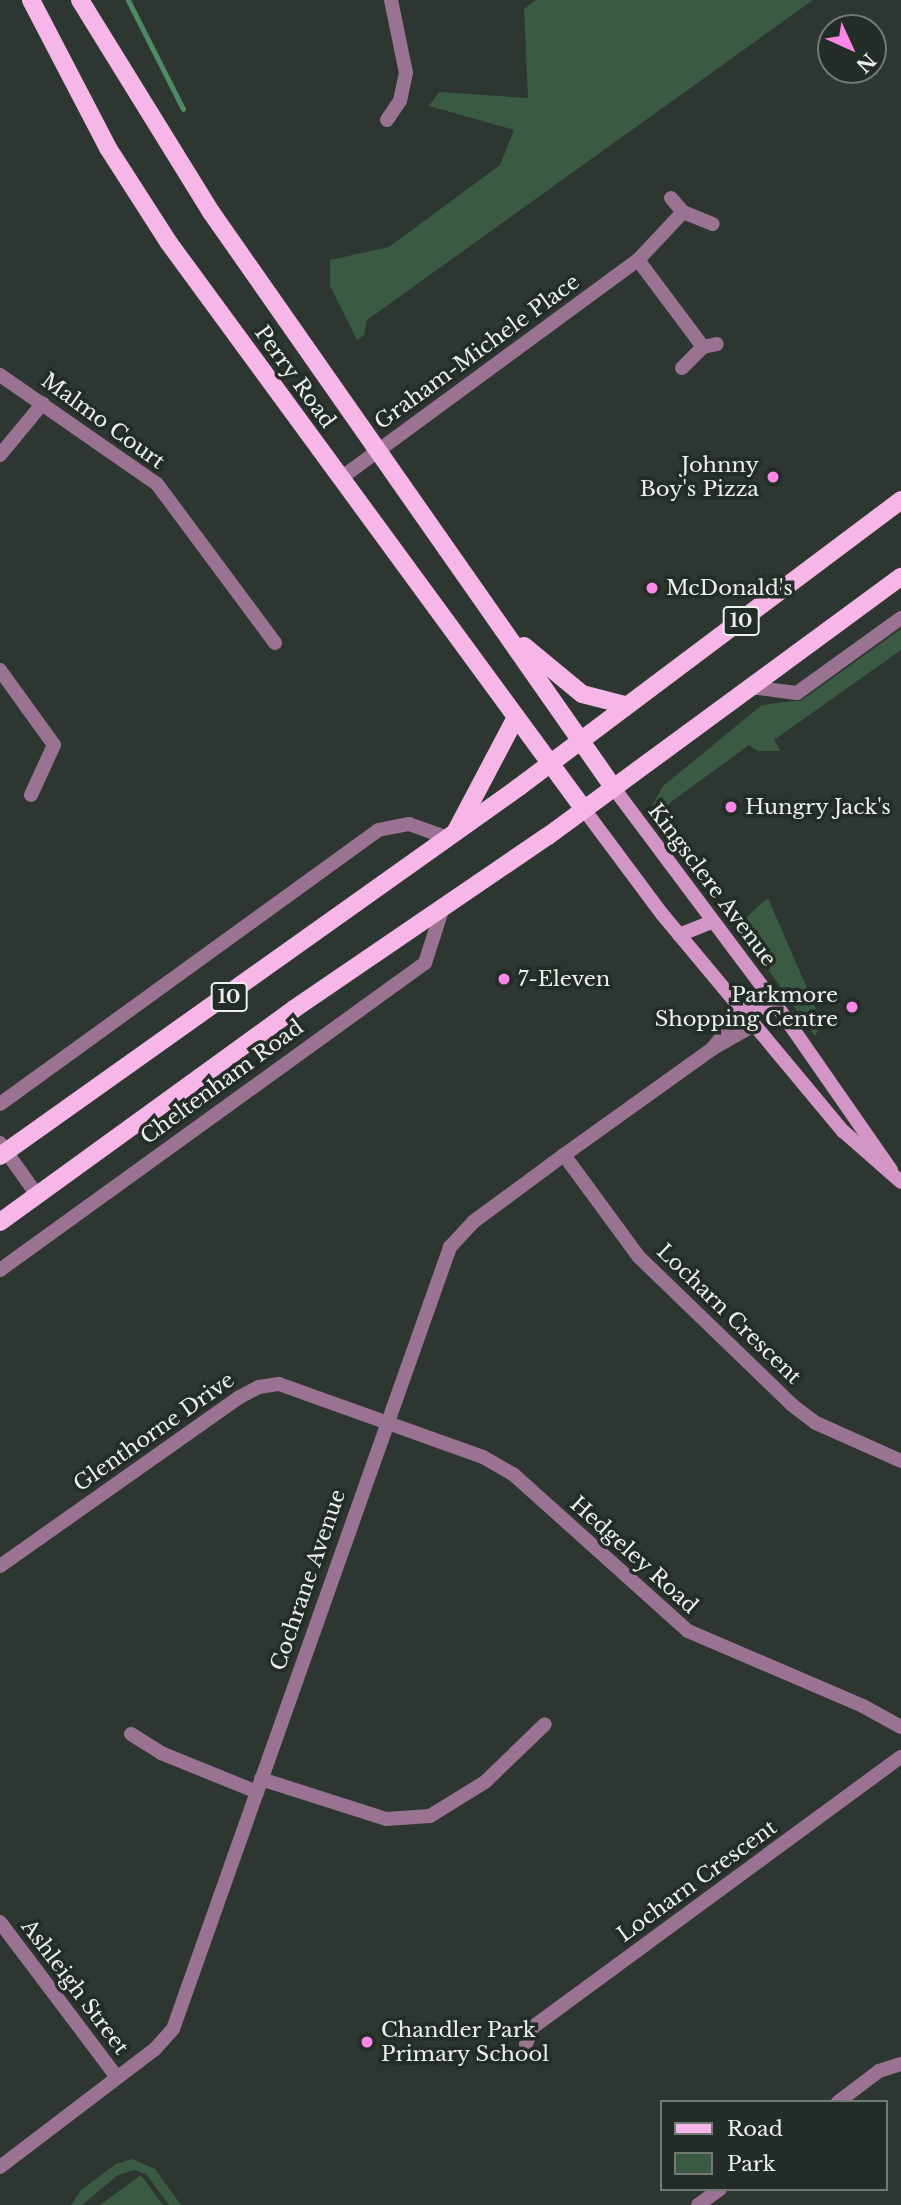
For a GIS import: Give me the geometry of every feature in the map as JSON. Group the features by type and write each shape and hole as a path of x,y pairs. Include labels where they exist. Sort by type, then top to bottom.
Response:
{"main road":[{"name":"Perry Road","path":"31,0 88,112 136,192 583,808"},
{"name":"Perry Road","path":"80,0 211,212 380,450 613,787"},
{"name":"10","path":"2,1150 551,764 625,705 901,500"},
{"name":"Cheltenham Road","path":"0,1222 324,988 442,910 901,577"},
{"path":"498,621 582,694 625,705"},
{"path":"451,836 516,717"},
{"name":"Kingsclere Avenue","path":"613,787 776,1006 899,1181"},
{"name":"Kingsclere Avenue","path":"583,808 679,935 848,1137 899,1181"},
{"path":"679,935 702,908"},
{"path":"679,935 712,922"},
{"path":"742,1011 776,1006"},
{"path":"754,1025 776,1006"}],"street":[{"path":"387,120 400,101 406,73 391,0"},
{"path":"671,198 682,212 713,224"},
{"name":"Graham-Michele Place","path":"341,478 638,260 682,212"},
{"path":"638,260 710,346 682,368"},
{"name":"Malmo Court","path":"0,375 157,484 275,643"},
{"path":"0,455 43,403"},
{"path":"750,687 797,693 901,618"},
{"path":"0,670 54,745 32,795"},
{"path":"0,1104 378,830 409,824 451,836"},
{"name":"Cheltenham Road","path":"0,1270 425,963 442,910"},
{"name":"Cochrane Avenue","path":"712,1049 742,1011"},
{"name":"Cochrane Avenue","path":"0,2167 117,2077 173,2029 386,1421 450,1247 473,1222 564,1155 712,1049 754,1025"},
{"path":"2,1150 37,1195"},
{"name":"Locharn Crescent","path":"564,1155 639,1257 792,1405 816,1423 901,1461"},
{"name":"Glenthorne Drive","path":"0,1566 259,1387 279,1384 386,1421"},
{"name":"Hedgeley Road","path":"386,1421 483,1457 513,1474 688,1631 901,1727"},
{"path":"131,1734 161,1753 259,1785 386,1819 430,1816 485,1782 545,1724"},
{"name":"Locharn Crescent","path":"526,2044 533,2027 901,1757"},
{"name":"Ashleigh Street","path":"0,1922 117,2077"},
{"path":"841,2100 880,2071 901,2064"},
{"path":"698,2205 717,2191"}],"green space":[{"path":"536,0 813,0 367,320 364,335 357,340 330,286 330,260 389,247 500,165 514,130 429,106 439,92 528,98 524,9"},
{"path":"901,629 901,650 774,740 781,751 758,751 749,745 671,802 663,814 663,831 658,832 652,806 663,786 762,705 802,700"},
{"path":"768,898 822,1023 815,1036 741,931 742,921"},
{"path":"132,2159 155,2169 181,2205 169,2205 146,2174 134,2170 118,2175 82,2205 71,2205 81,2190 116,2164"},
{"path":"141,2175 163,2205 100,2205"}],"waterway":[{"path":"128,0 183,109"}],"place":[{"name":"Johnny Boy's Pizza","path":"773,477"},
{"name":"McDonald's","path":"652,588"},
{"name":"Hungry Jack's","path":"731,807"},
{"name":"7-Eleven","path":"504,979"},
{"name":"Parkmore Shopping Centre","path":"852,1007"},
{"name":"Chandler Park Primary School","path":"367,2042"}]}
